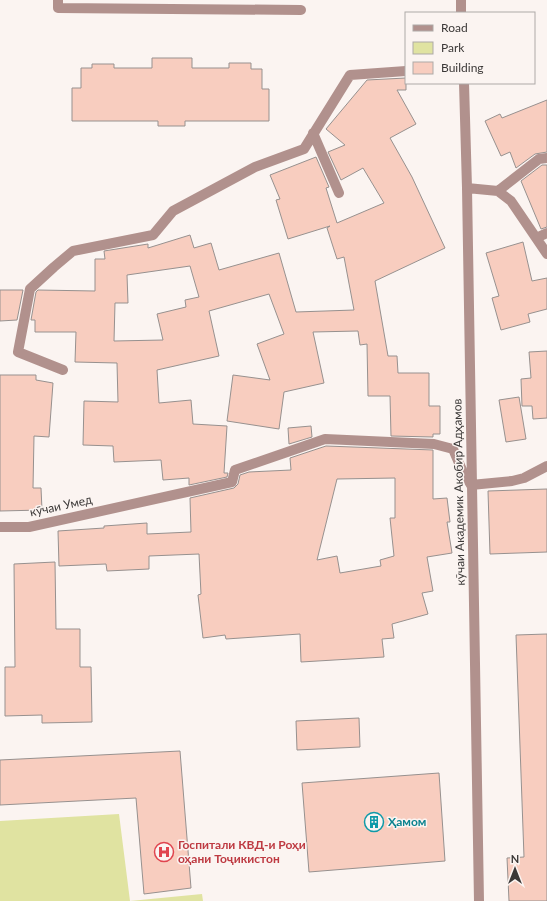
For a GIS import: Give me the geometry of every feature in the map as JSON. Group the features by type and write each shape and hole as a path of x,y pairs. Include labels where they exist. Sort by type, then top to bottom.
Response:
{"street":[{"path":"58,0 58,8 301,10"},
{"path":"461,0 461,12"},
{"path":"63,370 18,352 30,289 73,251 153,234 173,211 255,167 304,149 350,74 405,71"},
{"name":"кӯчаи Академик Акобир Адҳамов","path":"464,84 479,901"},
{"path":"313,133 339,193"},
{"path":"498,191 539,159 547,158"},
{"path":"467,188 498,191 511,201 547,254"},
{"path":"536,238 547,233"},
{"name":"кӯчаи Умед","path":"0,527 29,527 232,482 235,470 325,439 434,444 453,449 462,470 471,485"},
{"path":"471,485 512,481 524,478 547,466"}],"green space":[{"path":"119,814 130,901 0,901 0,821"},
{"path":"202,894 203,901 130,901"}],"building":[{"path":"152,58 192,58 192,68 229,68 229,63 251,63 251,69 262,69 262,89 269,89 269,121 185,121 185,126 158,126 158,121 72,121 72,88 81,88 81,68 92,68 92,64 114,64 114,68 152,68"},
{"path":"405,78 406,90 397,90 416,124 390,138 412,177 445,248 375,281 388,356 397,356 398,373 429,373 429,406 440,406 440,434 433,434 433,437 391,436 390,396 368,396 367,344 360,345 358,331 313,332 324,383 284,392 279,429 227,421 233,375 270,380 257,344 284,334 269,294 209,311 219,356 157,370 159,403 191,400 193,424 227,426 224,473 228,473 227,477 189,485 189,478 163,480 161,460 114,462 113,446 83,445 84,401 118,402 117,363 75,362 76,332 35,332 35,320 31,320 36,292 38,290 95,291 95,259 105,259 104,251 148,244 148,248 190,235 194,248 211,243 219,270 279,253 296,312 354,310 344,257 337,259 327,228 330,226 288,239 276,200 280,199 270,175 316,157 329,187 326,188 337,223 384,203 363,168 341,180 328,152 345,145 326,129 367,80","holes":["190,266 199,297 185,300 186,307 157,314 163,340 114,341 115,303 128,303 127,275"]},
{"path":"547,100 547,152 535,154 516,168 510,152 501,156 485,121 500,114 502,118"},
{"path":"542,165 547,165 547,227 541,229 521,181"},
{"path":"523,242 532,281 547,278 547,309 528,314 530,322 501,330 492,298 499,296 486,253"},
{"path":"0,290 23,290 17,320 0,321"},
{"path":"547,351 547,418 533,419 532,406 522,406 521,379 531,378 529,352"},
{"path":"0,375 36,375 36,380 53,383 49,437 34,436 33,488 41,488 42,510 0,511"},
{"path":"519,397 526,439 506,442 499,400"},
{"path":"311,426 312,437 289,444 288,428"},
{"path":"326,446 433,450 433,499 447,498 450,522 447,522 452,553 427,557 433,591 422,593 428,614 392,624 394,638 382,639 384,657 301,662 300,634 226,639 225,635 203,638 198,595 201,594 199,554 149,556 149,569 107,571 106,564 59,566 58,531 147,523 147,534 191,532 190,498 234,488 238,484 240,475 249,472 291,470 290,458","holes":["395,478 395,518 390,518 394,556 380,560 381,566 340,573 337,556 317,560 337,479"]},
{"path":"547,489 547,552 490,554 488,491"},
{"path":"55,562 56,629 80,629 80,667 91,667 92,722 42,723 42,715 5,716 5,667 15,667 14,564"},
{"path":"547,634 547,901 509,901 507,858 524,857 516,635"},
{"path":"359,718 360,747 297,750 296,721"},
{"name":"Госпитали КВД-и Роҳи оҳани Тоҷикистон","path":"180,751 191,888 144,894 136,798 0,805 0,760"},
{"name":"Ҳамом","path":"439,773 445,861 309,872 302,783"}],"place":[{"name":"Ҳамом","path":"374,822"},
{"name":"Госпитали КВД-и Роҳи оҳани Тоҷикистон","path":"164,852"}]}
